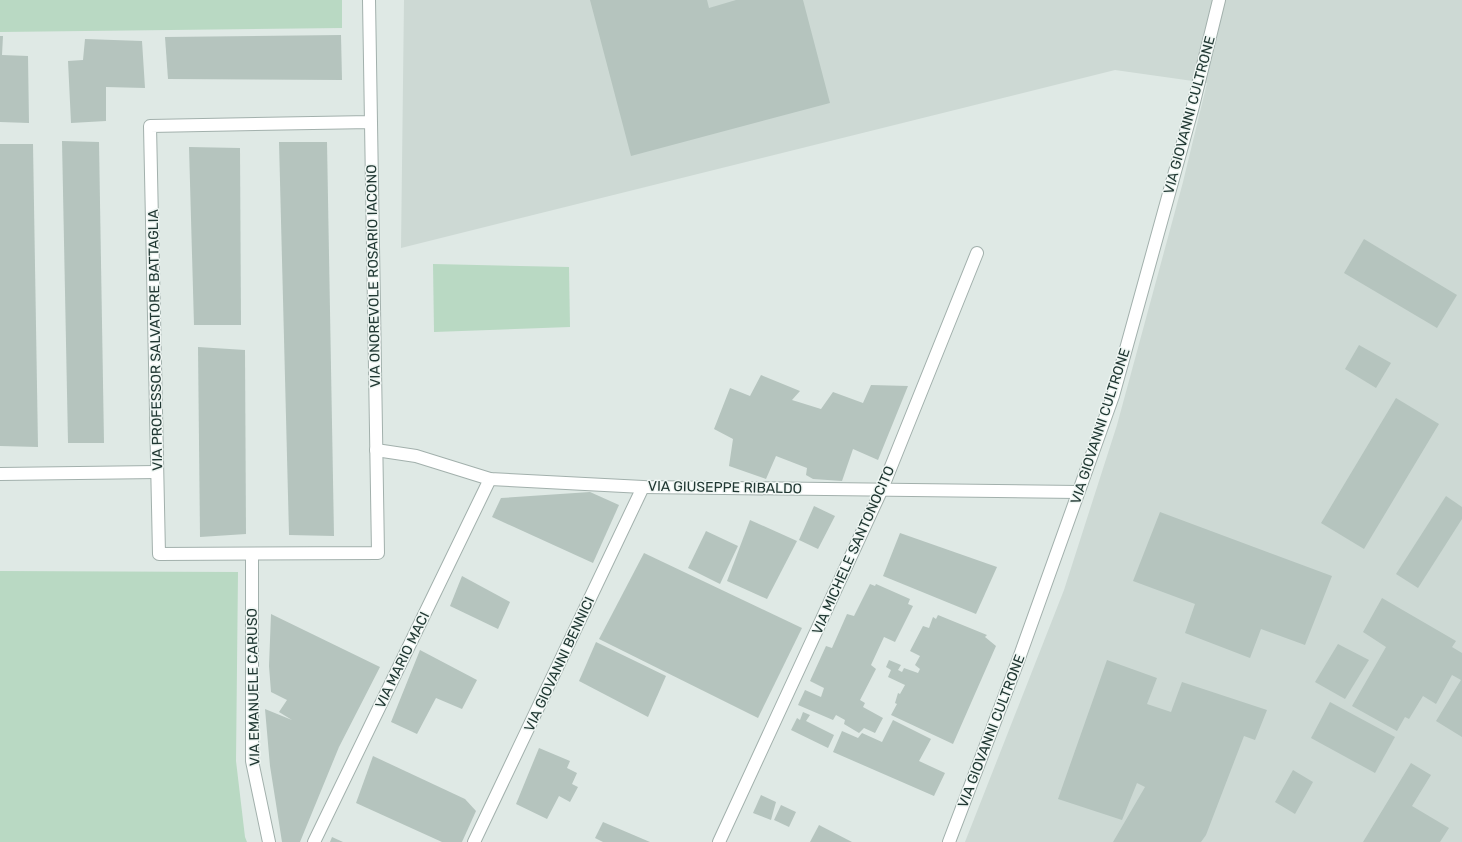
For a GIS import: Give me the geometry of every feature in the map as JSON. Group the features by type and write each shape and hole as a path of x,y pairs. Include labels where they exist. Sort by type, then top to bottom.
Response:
{"street":[{"name":"VIA ONOREVOLE ROSARIO IACONO","path":"252,554 378,553 369,0"},
{"name":"VIA GIOVANNI CULTRONE","path":"949,842 1018,661 1113,396 1192,110 1219,0"},
{"name":"VIA PROFESSOR SALVATORE BATTAGLIA","path":"252,554 159,554 150,126 371,122"},
{"name":"VIA MICHELE SANTONOCITO","path":"719,842 882,489 977,253"},
{"name":"VIA GIUSEPPE RIBALDO","path":"376,450 416,456 490,479 643,487 1078,492"},
{"path":"0,474 158,472"},
{"name":"VIA MARIO MACI","path":"314,842 490,479"},
{"name":"VIA GIOVANNI BENNICI","path":"474,842 643,487"},
{"name":"VIA EMANUELE CARUSO","path":"252,554 252,761 269,842"}],"shaded area":[{"path":"404,0 1462,0 1462,842 965,842 1064,590 1117,425 1183,182 1207,83 1115,70 401,248"}],"green space":[{"path":"0,0 342,0 342,28 0,32"},
{"path":"433,264 569,267 570,327 434,332"},
{"path":"0,571 238,572 236,761 245,837 247,842 0,842"}],"building":[{"path":"590,0 707,0 709,8 736,0 803,0 830,103 631,156"},
{"path":"341,35 342,80 168,79 165,37"},
{"path":"0,36 3,36 2,55 28,56 29,123 0,122"},
{"path":"85,39 142,41 145,88 106,87 106,121 71,123 68,61 83,60"},
{"path":"62,141 99,142 104,443 68,443"},
{"path":"279,142 327,142 334,536 289,535"},
{"path":"0,144 33,144 38,447 0,446"},
{"path":"189,147 240,148 241,325 194,325"},
{"path":"1364,239 1457,295 1437,328 1344,273"},
{"path":"1359,345 1391,363 1376,388 1345,369"},
{"path":"198,347 245,350 246,534 200,537"},
{"path":"761,375 800,391 792,400 821,409 833,392 863,403 871,385 908,386 878,460 853,449 842,481 813,479 806,475 807,468 776,456 766,479 729,466 733,439 714,429 730,388 750,396"},
{"path":"1396,398 1439,424 1364,549 1321,523"},
{"path":"590,492 619,505 593,563 492,517 501,498"},
{"path":"1446,496 1462,507 1462,519 1418,588 1396,574"},
{"path":"814,506 835,516 818,549 799,540"},
{"path":"1160,512 1332,576 1305,645 1261,629 1250,658 1185,633 1195,604 1133,581"},
{"path":"750,520 797,541 767,599 727,581"},
{"path":"706,531 738,546 720,584 688,568"},
{"path":"900,533 997,567 976,614 883,576"},
{"path":"644,553 802,628 758,718 599,639"},
{"path":"462,576 510,602 498,629 450,606"},
{"path":"870,584 875,586 876,584 910,599 908,604 913,606 895,642 884,637 871,665 876,669 860,700 865,703 863,707 883,718 875,733 864,728 859,733 844,724 845,720 836,715 833,720 798,705 805,690 821,697 824,688 810,681 826,646 832,648 847,614 854,616"},
{"path":"1382,598 1456,641 1452,647 1462,653 1462,737 1436,721 1461,680 1452,675 1436,704 1423,696 1409,719 1405,717 1397,731 1352,706 1386,647 1363,632"},
{"path":"271,614 380,667 339,747 300,842 282,842 270,766 265,709 292,720 279,712 287,700 271,692 269,666"},
{"path":"938,615 987,635 985,637 996,646 953,744 891,715 897,704 895,703 898,693 900,694 905,685 888,677 891,670 886,667 889,660 901,665 898,670 902,672 904,668 918,673 920,669 915,665 920,656 910,651 923,626 929,628 933,617 936,619"},
{"path":"596,642 666,676 648,717 579,681"},
{"path":"1338,644 1369,660 1345,699 1315,682"},
{"path":"420,650 477,680 462,709 436,698 417,734 391,722"},
{"path":"1107,660 1157,678 1147,704 1171,712 1182,682 1267,710 1255,740 1244,736 1206,835 1201,842 1113,842 1145,787 1137,783 1122,820 1058,799"},
{"path":"1330,702 1395,737 1375,773 1311,738"},
{"path":"803,712 810,715 806,721 834,735 828,748 791,730 797,718 800,720"},
{"path":"893,720 931,739 919,761 945,773 934,796 833,752 842,731 858,738 862,733 882,742"},
{"path":"539,748 570,761 567,768 577,773 572,784 578,787 570,802 559,796 547,819 516,804"},
{"path":"373,756 465,799 476,811 462,842 442,842 356,803"},
{"path":"1411,763 1431,775 1412,806 1449,828 1440,842 1363,842"},
{"path":"1293,770 1313,782 1295,814 1275,802"},
{"path":"761,795 776,802 771,820 753,813"},
{"path":"781,805 796,812 789,827 774,820"},
{"path":"603,822 650,842 603,842 595,838"},
{"path":"819,825 852,842 810,842"},
{"path":"332,837 343,842 330,842"}]}
